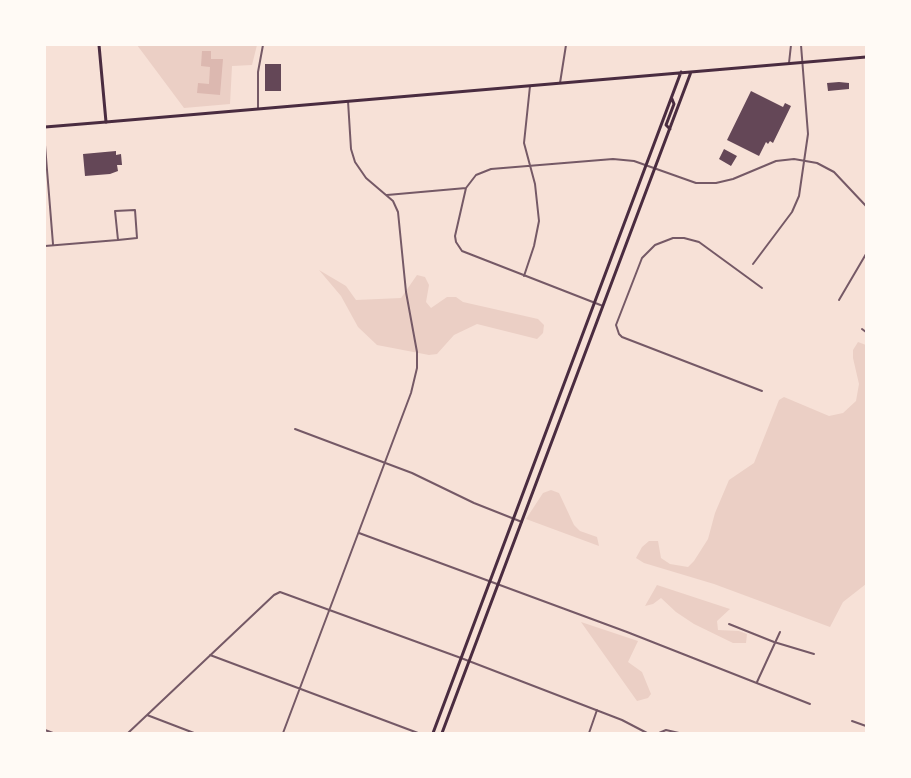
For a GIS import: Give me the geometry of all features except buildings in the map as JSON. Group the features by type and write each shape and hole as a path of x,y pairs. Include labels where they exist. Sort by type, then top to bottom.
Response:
{"main road":[{"path":"99,45 106,122"},
{"path":"45,127 866,57"},
{"path":"433,733 681,72"},
{"path":"442,733 691,72"},
{"path":"670,129 666,125 674,104 671,98"}],"street":[{"path":"258,109 258,72 263,45"},
{"path":"560,83 566,45"},
{"path":"789,63 791,45"},
{"path":"753,264 796,204 808,134 801,45"},
{"path":"524,276 534,246 539,221 538,197 529,166 523,134 530,86"},
{"path":"283,733 411,393 417,361 416,342 406,292 398,212 393,201 366,178 355,162 351,149 348,101"},
{"path":"45,145 53,246"},
{"path":"603,306 468,255 458,247 455,236 466,188 476,175 482,172 529,166 613,159 646,165 686,180 706,183 733,178 776,160 805,159 834,172 866,206"},
{"path":"387,195 466,188"},
{"path":"45,198 50,198"},
{"path":"45,246 53,246 118,240 137,238 135,210 115,211 118,240"},
{"path":"762,288 699,242 684,238 673,238 655,245 642,258 616,325 622,337 762,391"},
{"path":"839,300 866,254"},
{"path":"862,329 866,332"},
{"path":"295,429 384,463 522,522"},
{"path":"359,533 810,704"},
{"path":"128,733 210,654 274,595 280,592 288,593 597,710 647,733"},
{"path":"729,624 774,642 814,654"},
{"path":"756,682 780,632"},
{"path":"210,654 418,733"},
{"path":"589,733 597,710"},
{"path":"147,715 194,733"},
{"path":"852,721 866,726"},
{"path":"45,730 53,733"},
{"path":"659,733 666,730 679,733"}],"shaded area":[{"path":"137,45 257,45 252,65 232,66 230,104 184,108"},
{"path":"202,51 211,51 211,59 223,59 220,95 197,93 198,83 209,84 210,67 201,66"},
{"path":"319,270 346,286 356,300 401,298 417,275 425,277 429,285 426,302 431,308 447,297 456,297 463,302 538,319 544,325 543,333 537,339 477,324 454,335 437,354 429,355 377,345 358,327 341,296"},
{"path":"858,342 866,345 866,584 843,602 830,627 714,584 644,563 636,558 642,547 649,541 658,541 661,558 670,564 688,567 708,539 715,513 729,480 754,463 779,400 784,397 829,416 843,413 856,401 859,384 853,350"},
{"path":"551,490 559,493 574,525 580,531 597,537 599,546 526,519 543,493"},
{"path":"657,585 730,609 717,621 718,630 739,631 747,634 746,643 733,643 694,624 676,612 661,598 653,604 645,606"},
{"path":"581,622 638,641 628,662 642,672 651,694 648,698 637,701"}]}
